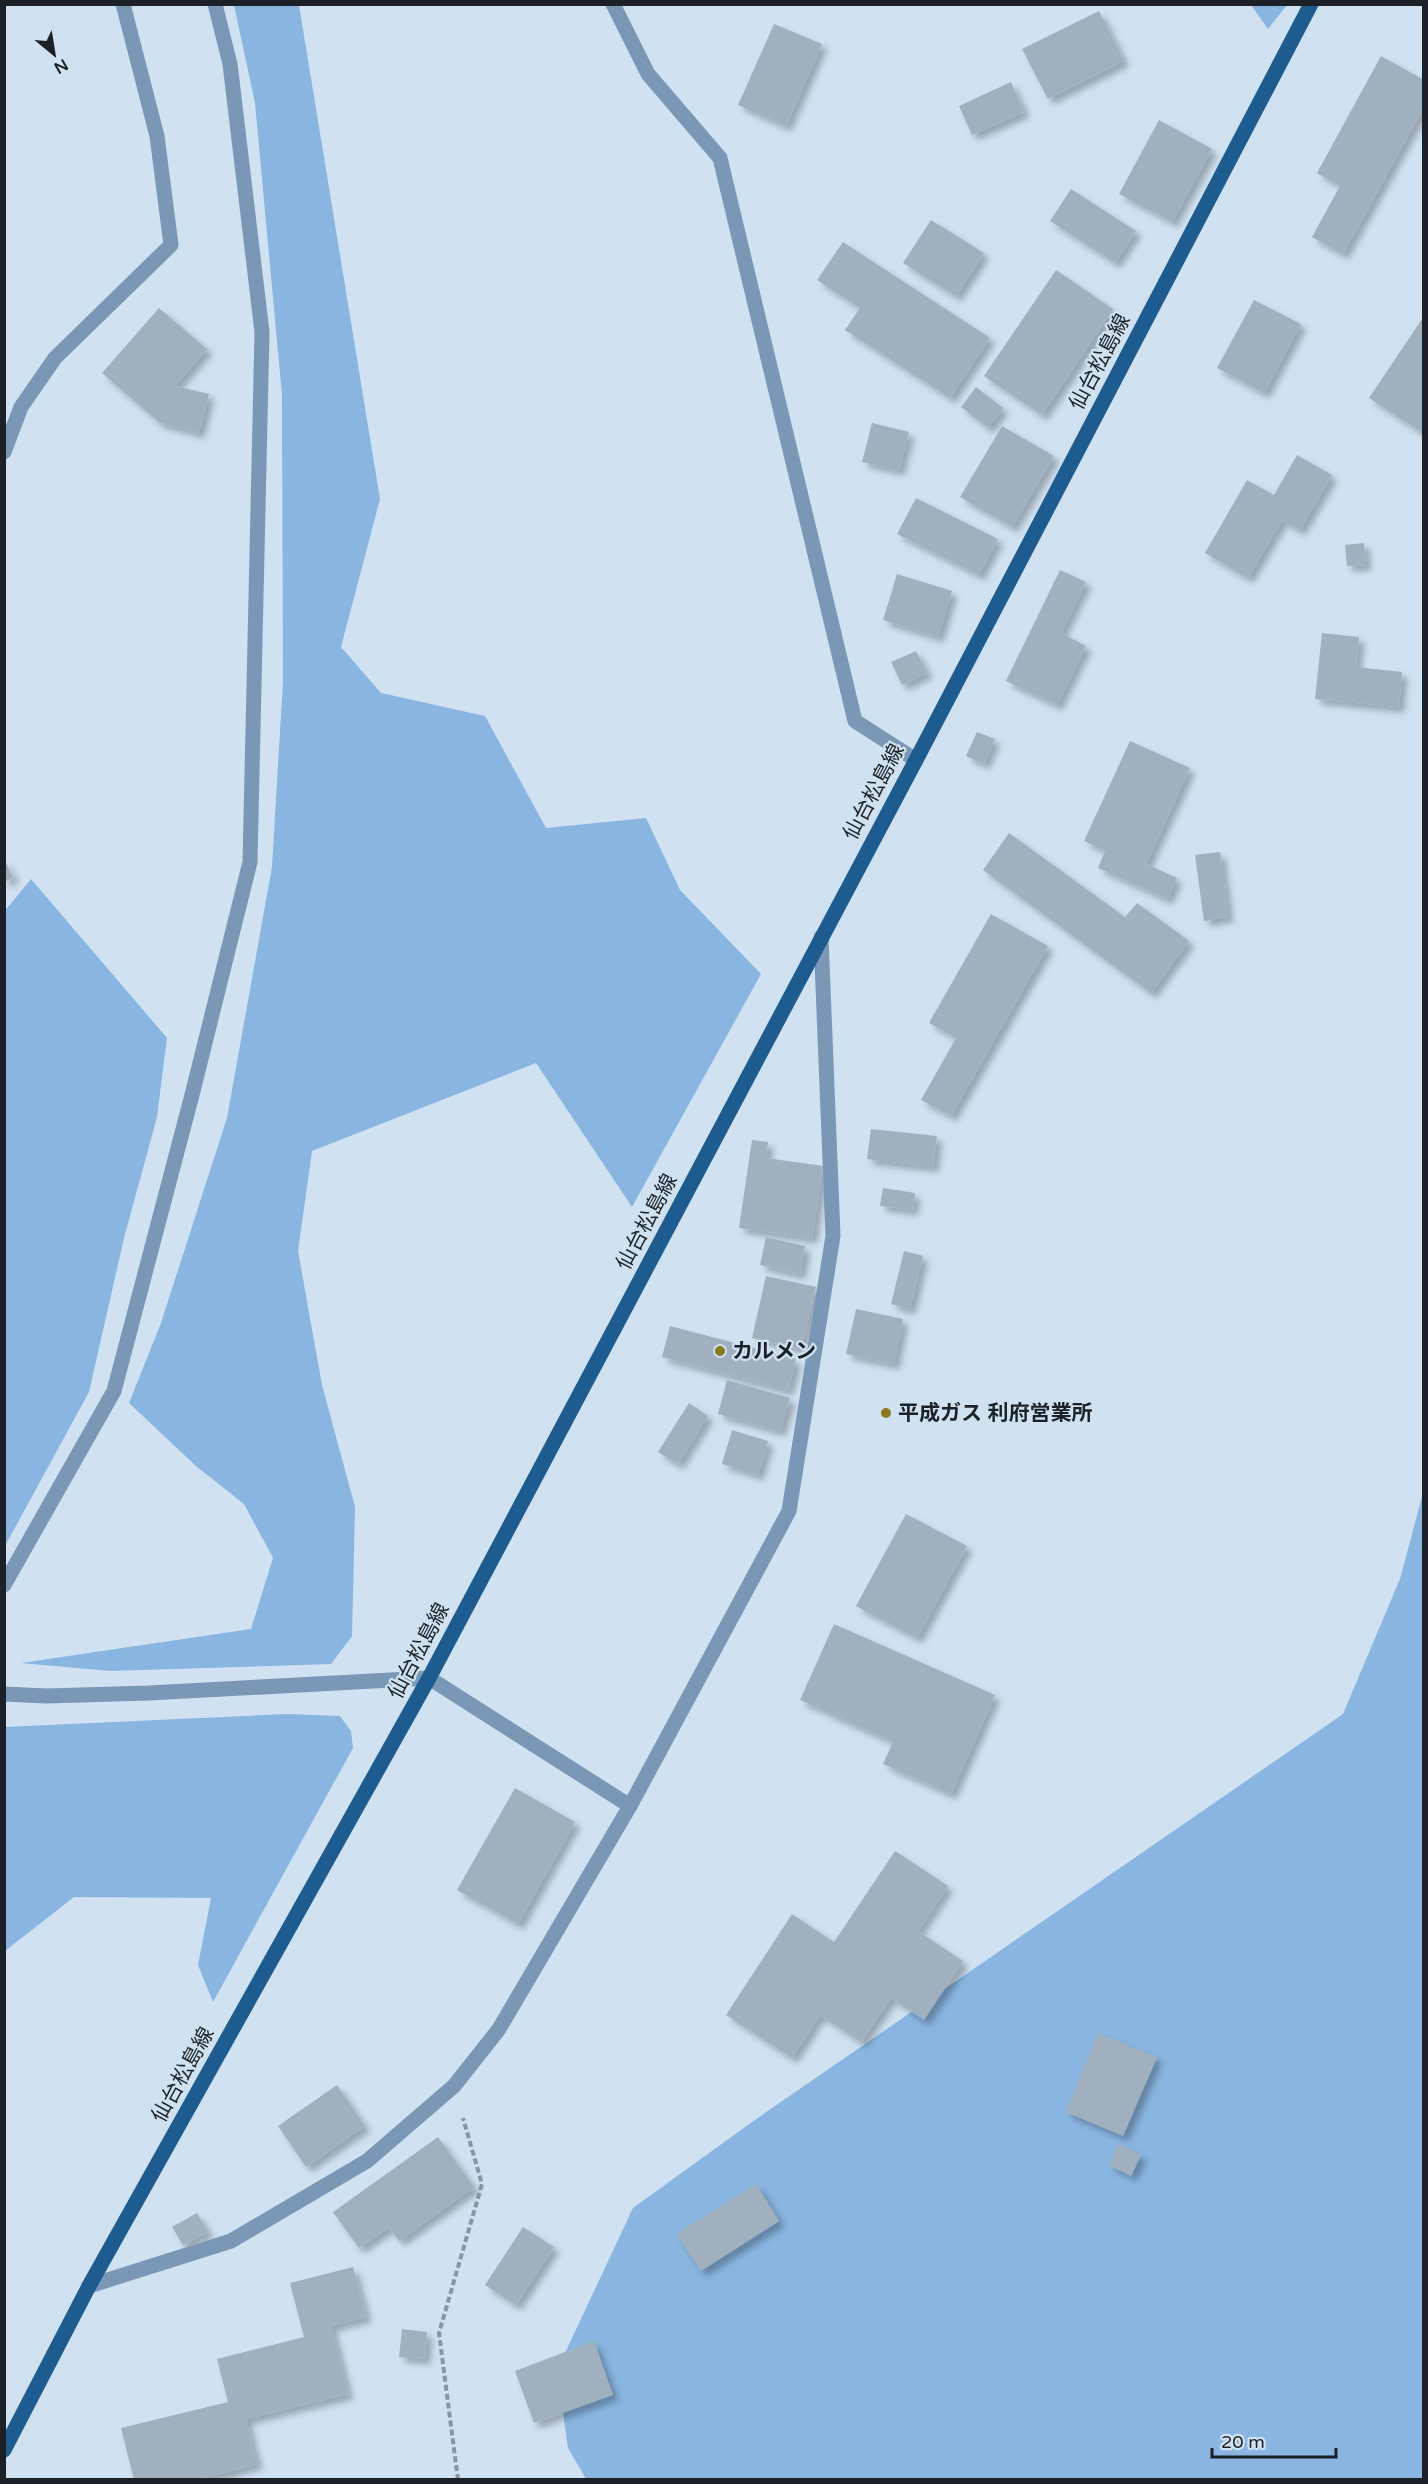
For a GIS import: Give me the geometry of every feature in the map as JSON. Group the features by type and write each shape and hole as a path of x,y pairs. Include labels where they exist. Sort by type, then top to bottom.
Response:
{"main road":[{"name":"仙台松島線","path":"4,2451 89,2286 429,1678 916,760 1311,4"}],"street":[{"path":"4,452 21,407 55,358 171,245 157,136 123,4"},
{"path":"4,1585 114,1391 192,1095 250,861 262,332 230,63 215,4"},
{"path":"613,4 648,74 720,158 855,721 916,760"},
{"path":"89,2286 231,2241 367,2161 454,2086 499,2030 630,1806 789,1511 833,1236 821,937"},
{"path":"4,1694 46,1696 149,1693 429,1678 630,1806"}],"path":[{"path":"454,2086 482,2184 439,2333 458,2480"}],"shaded area":[{"path":"234,5 299,5 380,499 341,647 381,693 485,716 546,828 646,818 680,890 761,974 632,1207 536,1063 312,1151 298,1251 322,1385 355,1507 352,1636 331,1664 110,1671 21,1663 251,1629 273,1558 244,1504 196,1466 129,1403 161,1323 227,1118 272,867 283,681 282,395 255,103"},
{"path":"1251,5 1287,5 1268,29"},
{"path":"31,879 167,1038 157,1117 124,1238 89,1392 5,1546 4,912"},
{"path":"1423,1493 1423,2479 586,2479 568,2448 557,2370 633,2208 752,2122 1343,1714 1400,1579"},
{"path":"287,1714 340,1716 351,1731 353,1748 213,2002 198,1965 211,1898 74,1897 5,1951 5,1727"}],"building":[{"path":"1099,11 1124,61 1048,99 1022,49"},
{"path":"774,24 822,44 786,126 738,105"},
{"path":"1381,56 1424,80 1424,107 1343,254 1312,237 1340,186 1317,173"},
{"path":"1011,82 1024,112 972,135 959,106"},
{"path":"1159,120 1212,149 1172,222 1119,194"},
{"path":"1071,189 1136,231 1115,263 1050,221"},
{"path":"931,220 984,253 956,296 903,263"},
{"path":"843,242 990,338 950,398 845,330 860,308 817,280"},
{"path":"1056,270 1113,309 1042,415 984,376"},
{"path":"1254,300 1301,324 1264,393 1217,368"},
{"path":"159,308 207,349 175,386 209,394 199,433 160,423 102,373"},
{"path":"1424,316 1424,434 1369,398"},
{"path":"976,387 1003,408 988,428 961,407"},
{"path":"872,423 909,432 899,470 862,462"},
{"path":"1002,426 1054,456 1012,527 960,497"},
{"path":"1297,455 1332,475 1300,530 1282,520 1248,578 1205,553 1247,480 1274,495"},
{"path":"916,498 998,539 979,575 897,534"},
{"path":"1364,543 1366,565 1347,566 1345,545"},
{"path":"1060,570 1086,582 1061,633 1086,646 1057,705 1006,681"},
{"path":"897,574 952,591 938,637 883,620"},
{"path":"1322,633 1359,637 1356,667 1402,672 1399,707 1315,699"},
{"path":"916,651 927,673 902,685 891,662"},
{"path":"977,732 995,739 984,764 966,756"},
{"path":"1130,741 1190,768 1146,864 1177,878 1167,899 1098,868 1105,851 1084,841"},
{"path":"1009,833 1125,917 1137,903 1189,941 1151,993 983,870"},
{"path":"1220,852 1228,917 1204,921 1195,855"},
{"path":"4,858 13,878 4,882"},
{"path":"991,914 1048,946 951,1116 921,1100 956,1038 929,1023"},
{"path":"871,1129 937,1136 933,1167 867,1159"},
{"path":"752,1140 768,1142 766,1158 823,1166 812,1238 739,1228"},
{"path":"883,1188 915,1193 913,1210 880,1206"},
{"path":"766,1237 805,1246 800,1274 760,1265"},
{"path":"904,1251 923,1256 910,1309 891,1304"},
{"path":"766,1276 816,1287 801,1349 752,1338"},
{"path":"856,1309 903,1319 894,1364 846,1354"},
{"path":"670,1326 796,1359 788,1390 662,1357"},
{"path":"727,1380 790,1398 780,1431 718,1414"},
{"path":"689,1403 708,1416 678,1464 658,1452"},
{"path":"732,1430 768,1441 758,1475 722,1464"},
{"path":"906,1514 967,1546 917,1638 856,1606"},
{"path":"834,1624 995,1695 951,1794 883,1764 893,1742 800,1700"},
{"path":"515,1788 575,1822 518,1924 457,1890"},
{"path":"895,1851 948,1886 918,1931 963,1961 924,2020 891,1998 861,2042 820,2015 792,2058 726,2015 792,1914 834,1942"},
{"path":"1098,2033 1157,2057 1123,2136 1066,2112"},
{"path":"337,2085 365,2126 306,2167 278,2126"},
{"path":"438,2137 474,2187 399,2241 389,2227 359,2248 333,2212"},
{"path":"1119,2144 1141,2155 1131,2176 1109,2165"},
{"path":"756,2184 779,2221 701,2271 676,2234"},
{"path":"197,2213 208,2232 183,2245 172,2227"},
{"path":"523,2227 554,2247 516,2305 485,2285"},
{"path":"353,2267 366,2317 331,2326 348,2394 246,2419 257,2464 197,2480 134,2480 121,2428 228,2402 217,2359 304,2337 290,2283"},
{"path":"402,2329 427,2332 425,2359 399,2357"},
{"path":"594,2341 613,2395 534,2423 515,2371"}],"place":[{"name":"カルメン","path":"720,1351"},
{"name":"平成ガス 利府営業所","path":"886,1413"}]}
